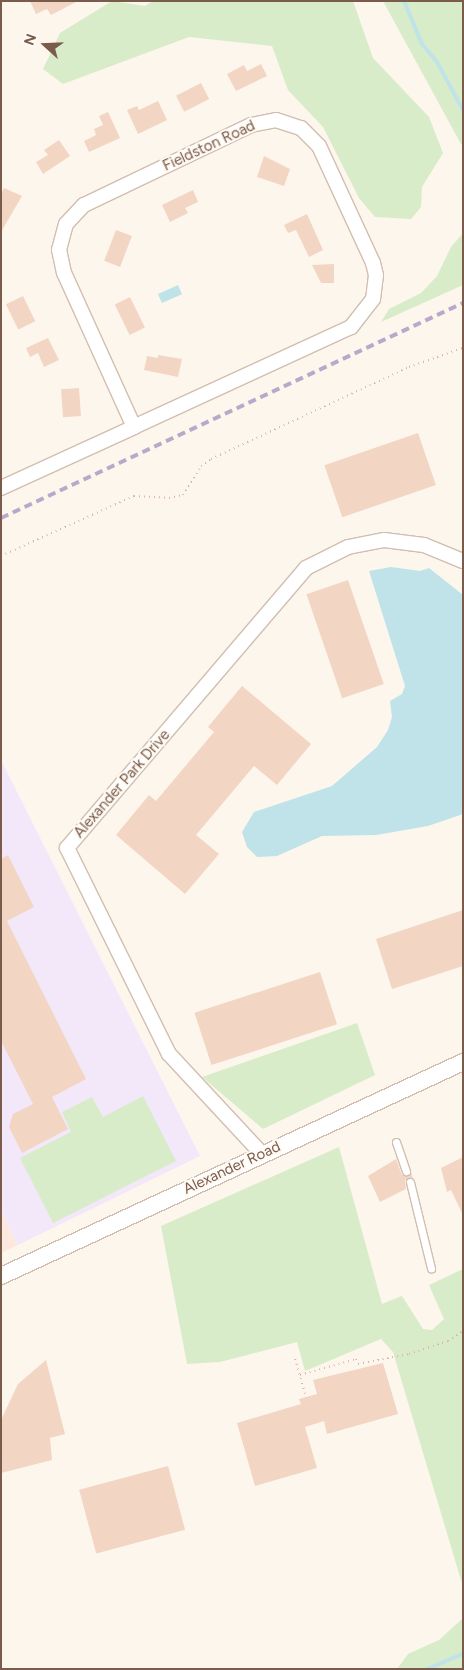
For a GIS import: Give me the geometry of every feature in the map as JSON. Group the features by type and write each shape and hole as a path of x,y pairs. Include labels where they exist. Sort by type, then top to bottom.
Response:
{"street":[{"name":"Fieldston Road","path":"1,488 134,427 351,327 369,310 376,288 373,263 319,146 301,128 276,120 250,125 84,205 66,224 59,250 64,273 134,427"},
{"name":"Alexander Park Drive","path":"262,1154 169,1054 67,848 306,568 348,547 384,540 424,545 463,562"},
{"name":"Alexander Road","path":"1,1276 463,1062"}],"lane":[{"path":"396,1142 406,1171"},
{"path":"410,1182 431,1268"}],"path":[{"path":"1,556 134,496 183,495 201,466 211,459 409,368 463,348"},
{"path":"300,1375 356,1359 358,1364 409,1354 448,1341 463,1331"},
{"path":"295,1359 306,1397"}],"shaded area":[{"path":"1,760 200,1156 18,1245 1,1210"},
{"path":"1,1210 18,1245 1,1253"}],"green space":[{"path":"112,1 145,6 153,1 353,1 373,58 429,117 443,153 422,187 421,207 411,219 375,217 359,198 323,127 288,90 272,46 189,37 63,84 43,69 60,33"},
{"path":"383,1 463,1 463,146 461,144"},
{"path":"463,233 463,285 381,322 389,309 421,293 437,276 451,247"},
{"path":"357,1023 375,1075 263,1129 202,1077"},
{"path":"143,1096 176,1161 53,1223 20,1158 71,1132 62,1112 92,1097 103,1117"},
{"path":"339,1147 382,1304 402,1296 423,1329 432,1330 444,1319 429,1285 463,1269 463,1587 393,1352 381,1339 305,1371 297,1342 220,1362 187,1364 161,1226"},
{"path":"463,1618 463,1669 397,1669 408,1654 439,1640"}],"water":[{"path":"178,285 182,294 162,303 158,294"},
{"path":"391,567 420,571 429,568 463,595 463,814 428,826 376,835 322,836 277,856 257,857 247,847 242,832 254,812 332,786 377,747 388,730 392,717 390,701 402,694 405,686 369,571"}],"building":[{"path":"30,1 78,1 51,15 47,9 36,14"},
{"path":"261,64 267,76 236,91 227,74 244,65 247,71"},
{"path":"201,83 209,99 184,112 176,96"},
{"path":"158,101 167,120 138,134 127,110 137,106 139,110"},
{"path":"108,112 120,138 89,152 84,141 96,135 94,129 103,125 99,116"},
{"path":"59,140 70,156 43,174 36,162 48,155 44,150"},
{"path":"264,156 290,169 284,186 257,177"},
{"path":"4,188 22,196 1,232 1,194"},
{"path":"193,190 198,202 185,208 188,213 170,222 162,205"},
{"path":"307,214 323,250 309,257 296,230 288,233 284,225"},
{"path":"116,230 132,236 120,267 104,261"},
{"path":"334,264 334,283 321,283 312,265"},
{"path":"23,296 35,321 18,329 6,304"},
{"path":"130,297 145,328 130,335 115,304"},
{"path":"48,338 59,360 44,367 38,353 30,357 26,348"},
{"path":"158,355 182,359 178,377 144,370 147,356 158,358"},
{"path":"79,388 81,416 63,417 61,389"},
{"path":"418,433 436,485 342,517 324,465"},
{"path":"348,580 384,684 342,698 306,594"},
{"path":"242,686 311,744 277,785 254,766 196,835 219,854 185,894 116,835 149,795 156,801 214,732 208,727"},
{"path":"8,855 34,907 7,921 86,1079 52,1097 68,1129 22,1153 9,1127 13,1114 33,1104 1,1041 1,859"},
{"path":"463,910 463,966 392,989 376,939"},
{"path":"320,972 337,1024 211,1065 194,1013"},
{"path":"463,1157 463,1215 451,1190 447,1192 441,1168"},
{"path":"396,1159 402,1175 411,1173 413,1178 405,1180 406,1189 380,1202 368,1176"},
{"path":"46,1360 65,1434 50,1438 52,1460 1,1473 1,1420 18,1384"},
{"path":"383,1363 398,1414 327,1434 324,1421 305,1427 317,1468 255,1486 237,1423 301,1404 299,1399 317,1394 313,1380"},
{"path":"168,1466 185,1530 96,1554 79,1490"}],"waterway":[{"path":"404,1 422,44 437,62 463,110"},
{"path":"427,1669 463,1654"}],"railway":[{"path":"1,518 463,303"}]}
